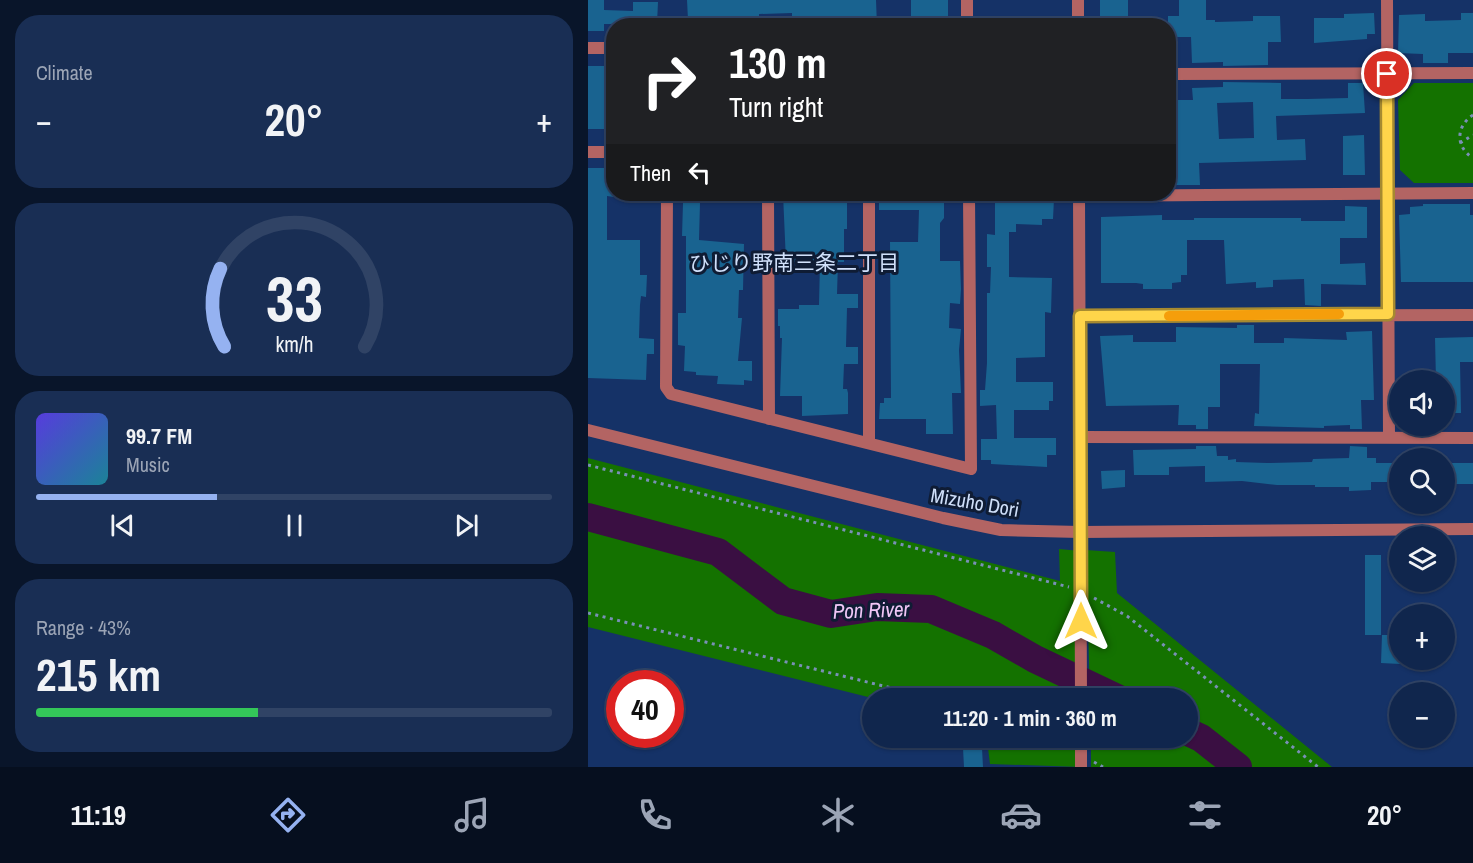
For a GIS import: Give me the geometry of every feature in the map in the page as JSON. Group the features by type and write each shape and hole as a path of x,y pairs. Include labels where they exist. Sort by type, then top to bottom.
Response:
{"street":[{"path":"967,0 967,18"},
{"path":"1078,0 1078,18"},
{"path":"1387,0 1389,438"},
{"path":"588,48 606,48"},
{"path":"1176,74 1473,73"},
{"path":"588,152 606,152"},
{"path":"1176,195 1473,193"},
{"path":"667,201 666,387 671,394 971,469 969,201"},
{"path":"768,201 769,419"},
{"path":"869,201 869,442"},
{"path":"1079,201 1081,688"},
{"path":"1080,316 1473,315"},
{"name":"Mizuho Dori","path":"588,430 1001,530 1080,532 1473,529"},
{"path":"1080,437 1473,438"}],"path":[{"path":"1472,156 1460,143 1464,121 1473,115"},
{"path":"1460,143 1473,135"},
{"path":"588,465 1081,596 1127,616 1318,767"},
{"path":"588,613 891,688"}],"green space":[{"path":"1414,83 1473,83 1473,183 1414,183 1400,170 1398,100"},
{"path":"588,458 1060,581 1059,549 1081,551 1081,688 862,688 862,696 588,627"},
{"path":"1086,550 1115,552 1117,593 1332,767 1091,767 1091,748 1198,748 1198,688 1090,688"},
{"path":"988,748 1081,748 1081,767 990,764"}],"building":[{"path":"588,0 604,0 604,10 633,11 633,2 658,2 657,18 606,18 604,31 588,31"},
{"path":"687,0 876,0 877,18 792,18 792,13 759,14 759,18 688,18"},
{"path":"911,0 948,0 948,18 911,18"},
{"path":"1100,0 1128,0 1128,18 1100,18"},
{"path":"1179,0 1206,0 1206,20 1215,20 1215,22 1253,21 1253,16 1280,16 1281,42 1268,42 1268,65 1223,66 1223,62 1192,63 1191,37 1176,37 1176,18 1168,18 1168,16 1179,16"},
{"path":"1374,13 1375,34 1367,34 1367,39 1314,43 1314,18 1344,18 1344,14"},
{"path":"1461,13 1473,13 1473,53 1448,53 1448,63 1423,63 1423,54 1398,53 1399,15 1425,14 1425,21 1461,20"},
{"path":"588,66 606,66 606,129 588,129"},
{"path":"1223,82 1281,83 1281,99 1348,98 1348,83 1363,83 1365,113 1276,116 1277,140 1305,139 1306,160 1199,163 1200,185 1176,185 1176,100 1193,100 1192,88 1223,87","holes":["1253,102 1254,138 1219,139 1217,103"]},
{"path":"1364,135 1365,175 1343,175 1343,136"},
{"path":"588,168 606,168 607,240 640,240 640,275 647,275 646,297 641,296 639,338 654,339 654,354 647,354 646,380 588,378"},
{"path":"783,201 847,201 844,262 838,262 837,294 858,294 858,308 847,308 846,347 858,347 858,364 844,364 843,389 847,389 848,393 848,414 802,416 802,396 780,396 782,338 780,338 780,326 778,326 778,309 799,309 799,305 819,305 820,262 786,262"},
{"path":"879,201 941,201 944,203 944,218 940,223 940,261 960,261 960,304 950,303 949,328 961,329 959,350 961,393 952,393 953,434 926,434 926,419 879,419 880,403 884,403 884,398 891,398 890,242 918,242 919,210 879,210"},
{"path":"995,201 1054,201 1053,219 1042,219 1042,225 1016,224 1016,232 1009,232 1009,277 1052,278 1051,313 1045,312 1045,357 1016,358 1016,382 1053,382 1053,401 1049,401 1049,410 1014,410 1014,438 1056,438 1056,455 1047,455 1047,467 991,464 991,460 981,460 981,439 997,439 996,405 980,406 980,390 985,390 987,293 990,293 991,267 987,267 987,234 995,235"},
{"path":"683,203 700,203 699,240 744,244 743,290 739,290 738,318 742,318 738,361 752,361 752,381 744,380 744,385 717,384 718,376 696,375 696,372 684,371 685,346 678,345 678,313 686,313 686,236 682,236"},
{"path":"1423,204 1470,204 1470,215 1473,215 1473,282 1401,282 1399,215 1410,214 1410,207 1423,206"},
{"path":"1345,206 1367,207 1367,238 1340,238 1340,264 1365,263 1366,285 1321,284 1321,306 1305,305 1304,279 1273,280 1273,287 1256,288 1256,282 1226,284 1224,240 1187,240 1187,275 1181,275 1181,282 1172,283 1172,289 1143,289 1143,284 1136,283 1101,283 1101,217 1162,215 1162,220 1301,218 1301,221 1345,221"},
{"path":"1237,325 1254,325 1254,343 1284,343 1284,338 1347,340 1346,332 1372,331 1374,400 1361,400 1362,429 1350,429 1350,425 1324,426 1324,428 1254,426 1255,413 1259,414 1260,364 1220,364 1220,407 1208,407 1208,429 1196,429 1196,425 1178,425 1179,405 1106,406 1100,336 1133,335 1133,342 1176,342 1176,327 1237,328"},
{"path":"1473,337 1473,362 1460,362 1461,413 1455,413 1455,370 1436,370 1435,338"},
{"path":"1196,446 1216,446 1217,456 1228,456 1228,460 1267,463 1349,458 1350,446 1367,447 1367,458 1376,458 1376,463 1389,463 1389,482 1371,482 1371,490 1349,491 1349,487 1277,485 1242,481 1205,482 1205,466 1169,467 1169,475 1134,475 1133,450 1196,449"},
{"path":"1455,463 1473,463 1473,484 1455,484"},
{"path":"1125,470 1125,487 1102,489 1101,471"},
{"path":"1365,555 1381,555 1381,635 1365,635"},
{"path":"1382,635 1389,635 1389,663 1381,663"},
{"path":"963,748 982,748 983,767 964,767"}],"waterway":[{"name":"Pon River","path":"588,517 718,552 783,601 831,614 877,607 931,609 993,635 1035,659 1096,688"},
{"name":"Pon River","path":"1198,737 1238,767"}],"slow traffic":[{"path":"1169,316 1339,314"}],"district":[{"name":"ひじり野南三条二丁目","path":"794,262"}],"route":[{"path":"1081,621 1080,316 1388,314 1387,74"}]}
